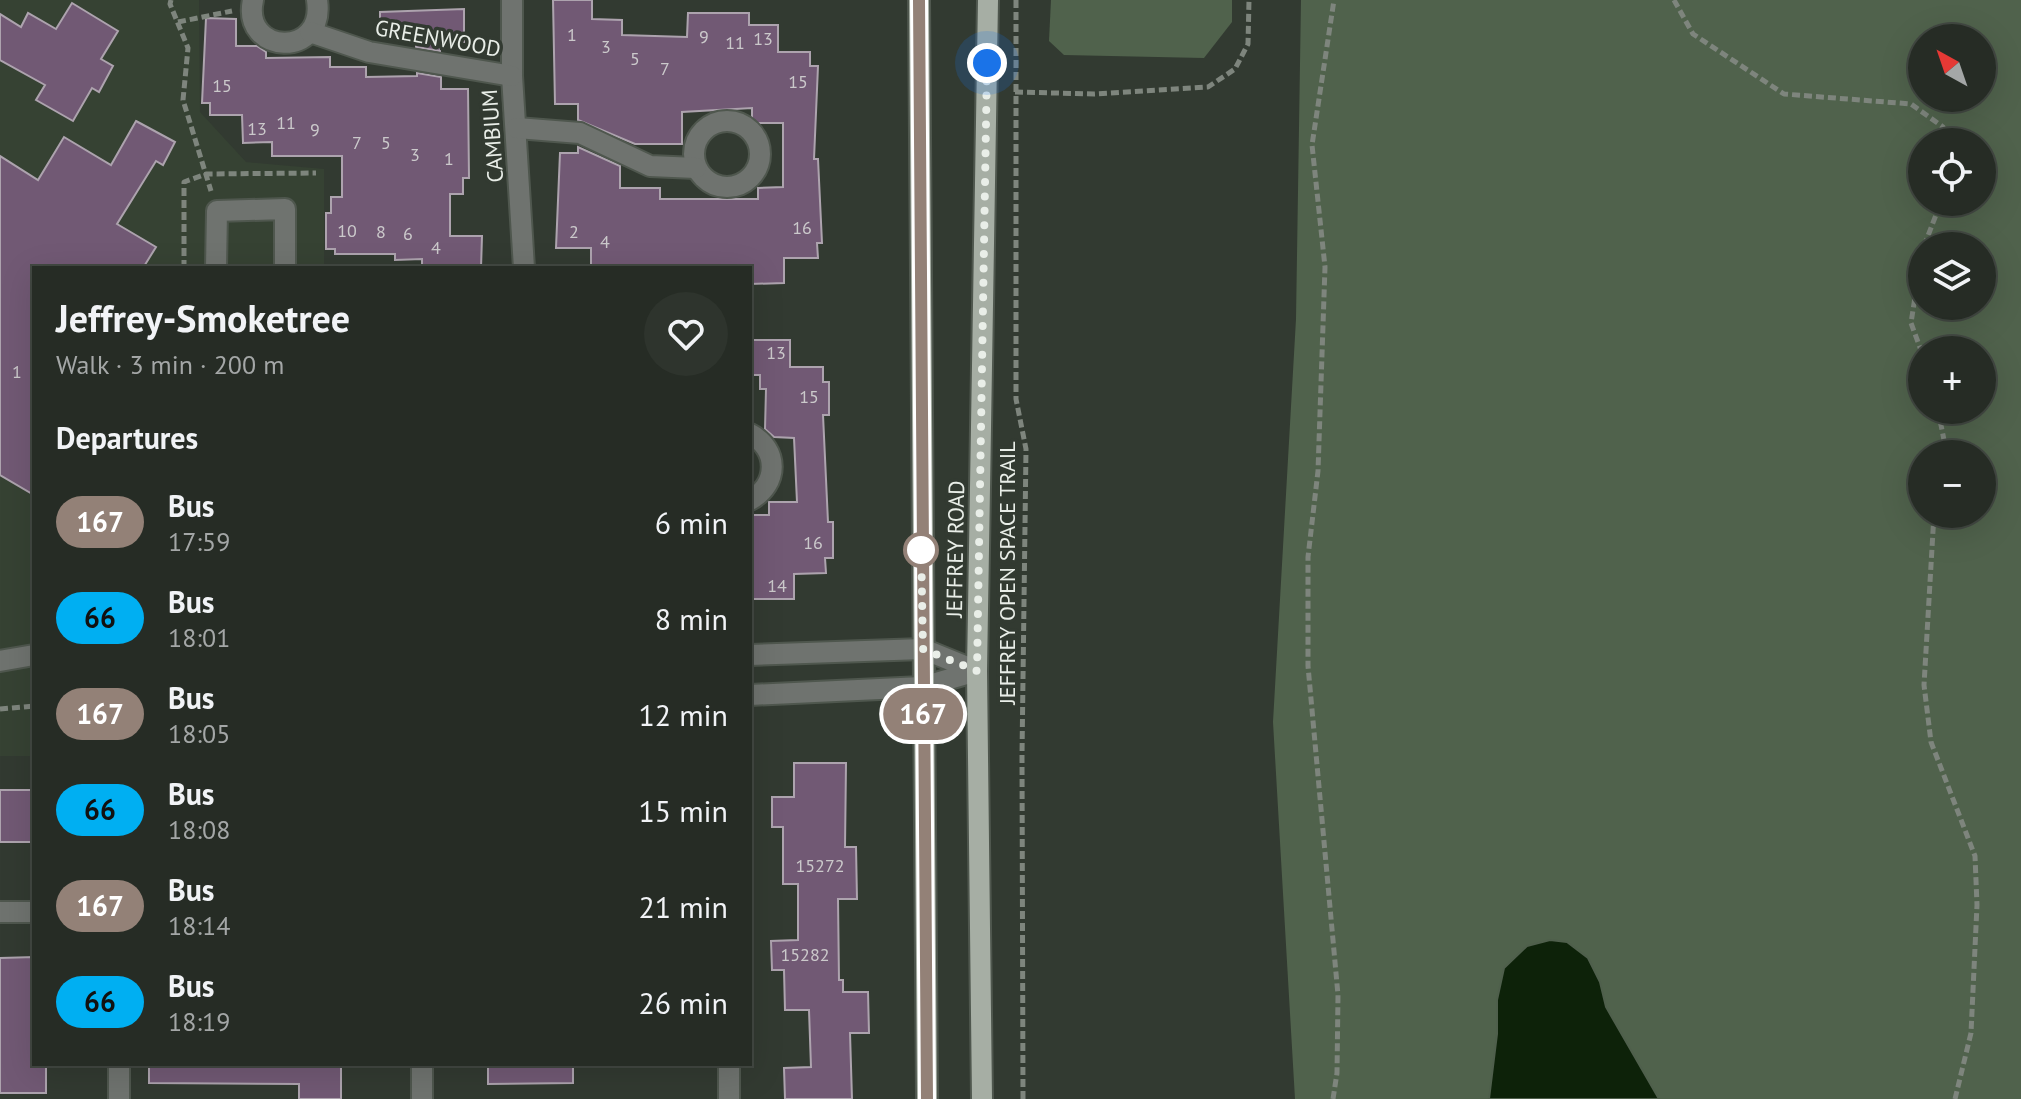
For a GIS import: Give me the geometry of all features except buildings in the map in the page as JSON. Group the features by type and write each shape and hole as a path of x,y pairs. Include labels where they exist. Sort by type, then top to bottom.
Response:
{"main road":[{"name":"JEFFREY ROAD","path":"919,0 927,1099"},
{"name":"JEFFREY ROAD","path":"982,1099 977,671 988,0"}],"street":[{"path":"252,4 256,28 272,41 292,43 310,32 316,22 317,0"},
{"name":"CAMBIUM","path":"512,0 512,76 524,266"},
{"name":"GREENWOOD","path":"310,32 369,52 512,76"},
{"path":"517,128 580,133 650,166 696,168"},
{"path":"216,266 217,211 285,209 285,266"},
{"path":"752,435 763,442 773,464 766,487 752,498"},
{"path":"752,655 923,649 977,671"},
{"path":"0,661 32,655"},
{"path":"752,695 922,687 977,671"},
{"path":"0,912 32,912"},
{"path":"119,1066 119,1099"},
{"path":"422,1066 422,1099"},
{"path":"729,1066 729,1099"}],"path":[{"path":"171,0 188,48 183,100 217,211"},
{"name":"JEFFREY OPEN SPACE TRAIL","path":"1016,0 1016,399 1026,449 1022,755 1023,1099"},
{"path":"986,94 1094,94 1183,91 1208,87 1235,69 1248,44 1249,0"},
{"path":"1333,1099 1337,1073 1338,995 1308,666 1308,557 1318,471 1325,267 1312,145 1334,0"},
{"path":"1674,0 1693,34 1784,94 1911,104 1943,128"},
{"path":"178,22 252,4"},
{"path":"1933,528 1924,685 1931,742 1975,856 1971,1033 1955,1099"},
{"path":"0,709 32,706"}],"shaded area":[{"path":"0,0 199,0 200,112 246,162 324,169 324,266 32,266 32,756 0,756"},
{"path":"1051,0 1232,0 1232,22 1204,58 1064,55 1049,41"},
{"path":"1301,0 2021,0 2021,1099 1295,1099 1273,722 1296,319"},
{"path":"1550,940 1567,942 1588,958 1600,982 1606,1007 1659,1099 1489,1099 1497,1034 1497,1000 1504,968 1527,946"}],"bus line":[{"name":"167","path":"919,0 921,627 927,1099"}],"route":[{"path":"921,550 921,542 923,649 977,671 987,63"}]}
